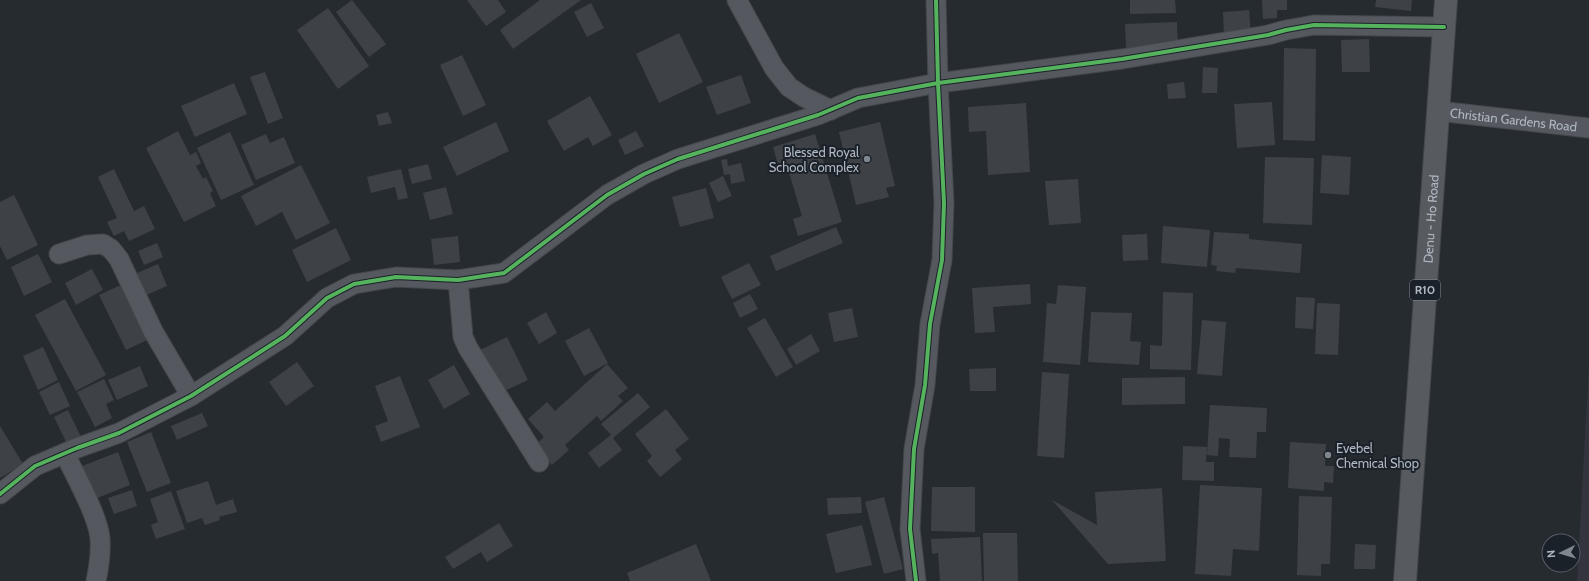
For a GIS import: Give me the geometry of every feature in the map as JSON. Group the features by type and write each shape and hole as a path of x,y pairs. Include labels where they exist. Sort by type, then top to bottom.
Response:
{"main road":[{"name":"Denu - Ho Road","path":"1405,581 1446,0"}],"street":[{"path":"737,0 774,68 789,87 804,97 831,110"},
{"path":"916,581 910,529 914,449 925,385 930,324 942,260 944,203 938,83 936,0"},
{"path":"0,494 35,466 119,433 190,396 286,336 327,298 354,284 396,277 458,280 504,273 607,195 644,174 678,159 831,110 858,98 938,83 1122,59 1268,36 1286,30 1314,25 1444,27"},
{"name":"Christian Gardens Road","path":"1438,111 1589,128"},
{"path":"59,254 87,245 103,244 111,249 119,259 153,331 190,396"},
{"path":"458,280 463,337 468,348 539,462"},
{"path":"65,454 94,518 100,536 100,563 96,581"}],"shaded area":[{"path":"1589,364 1589,581 1577,581 1577,573 1581,573 1581,533 1580,533"}],"building":[{"path":"352,0 386,44 369,57 336,12"},
{"path":"467,0 498,0 506,12 486,26"},
{"path":"540,0 581,0 513,49 500,30"},
{"path":"1130,0 1175,0 1176,13 1130,14"},
{"path":"1262,0 1287,0 1287,10 1277,10 1277,18 1263,19"},
{"path":"1376,0 1412,0 1411,11 1375,7"},
{"path":"591,3 604,28 587,37 574,12"},
{"path":"328,8 369,66 338,89 297,30"},
{"path":"1249,10 1251,35 1224,36 1223,12"},
{"path":"1177,22 1178,47 1126,49 1125,24"},
{"path":"679,33 703,82 659,103 636,54"},
{"path":"1369,39 1370,72 1342,72 1341,40"},
{"path":"1284,48 1316,49 1315,141 1283,140"},
{"path":"462,55 486,105 463,116 440,65"},
{"path":"1203,67 1218,68 1217,93 1202,93"},
{"path":"265,72 283,118 268,124 250,77"},
{"path":"741,75 751,103 717,115 706,87"},
{"path":"1184,82 1186,98 1168,99 1167,84"},
{"path":"234,83 247,114 195,137 181,106"},
{"path":"590,96 612,135 593,146 588,137 564,151 547,121"},
{"path":"1272,102 1275,145 1237,148 1234,104"},
{"path":"1026,103 1030,172 988,175 986,131 969,132 968,107"},
{"path":"388,112 392,123 379,126 376,115"},
{"path":"496,122 509,151 457,176 443,147"},
{"name":"Blessed Royal School Complex","path":"880,122 895,186 886,188 889,197 856,205 839,132"},
{"path":"178,131 190,155 196,152 201,163 196,166 203,179 206,177 213,191 210,193 216,206 184,222 146,148"},
{"path":"636,131 644,146 625,155 618,140"},
{"path":"230,132 254,185 221,200 197,148"},
{"path":"266,134 270,143 284,137 295,163 256,180 241,145"},
{"path":"815,134 842,222 798,236 793,219 802,216 787,166 779,168 773,147"},
{"path":"1322,155 1351,157 1349,195 1320,193"},
{"path":"1265,157 1314,158 1312,225 1263,223"},
{"path":"727,159 728,166 741,163 745,181 731,184 730,174 724,175 721,160"},
{"path":"428,164 432,179 412,184 408,169"},
{"path":"301,165 330,223 296,240 282,212 256,226 241,196"},
{"path":"114,169 134,211 144,206 155,229 129,241 124,231 114,236 107,222 117,218 98,177"},
{"path":"401,169 408,198 398,200 395,187 371,193 367,177"},
{"path":"723,176 732,196 718,202 709,183"},
{"path":"1078,179 1081,223 1049,225 1045,181"},
{"path":"446,187 453,214 430,220 423,193"},
{"path":"706,188 714,218 680,227 672,197"},
{"path":"14,195 38,245 7,260 0,246 0,202"},
{"path":"1163,226 1210,230 1207,267 1161,263"},
{"path":"836,227 843,243 776,271 770,256"},
{"path":"336,228 351,260 307,282 292,250"},
{"path":"1214,232 1249,234 1249,239 1302,244 1300,273 1236,268 1235,273 1216,271 1217,266 1211,265"},
{"path":"1147,234 1148,260 1123,261 1122,235"},
{"path":"458,236 460,262 434,265 431,239"},
{"path":"157,243 163,257 144,265 138,251"},
{"path":"38,254 52,282 24,296 11,267"},
{"path":"749,263 761,285 732,299 721,277"},
{"path":"158,264 167,286 144,296 135,274"},
{"path":"92,269 103,290 76,305 65,283"},
{"path":"123,284 149,339 126,350 99,295"},
{"path":"1030,284 1031,304 993,307 995,332 975,333 972,288"},
{"path":"1058,285 1086,287 1080,365 1043,362 1047,303 1056,304"},
{"path":"1163,292 1193,293 1191,370 1150,369 1150,345 1162,346"},
{"path":"750,294 758,309 740,318 733,303"},
{"path":"1296,297 1315,298 1313,329 1295,328"},
{"path":"65,299 106,375 76,391 35,315"},
{"path":"1317,303 1340,304 1338,355 1315,354"},
{"path":"852,308 858,337 834,342 828,313"},
{"path":"546,312 557,333 539,344 527,323"},
{"path":"1091,312 1132,313 1130,341 1141,342 1139,365 1088,362"},
{"path":"765,318 793,367 776,377 747,328"},
{"path":"1202,320 1226,322 1222,376 1197,374"},
{"path":"589,328 608,363 584,376 565,341"},
{"path":"811,334 820,351 796,365 787,349"},
{"path":"507,337 528,380 500,393 480,350"},
{"path":"43,347 58,380 38,390 23,356"},
{"path":"297,362 314,386 286,406 269,382"},
{"path":"607,364 628,388 618,396 623,401 601,421 597,416 565,445 569,450 552,465 534,446 544,437 528,419 547,402 555,411"},
{"path":"454,365 470,394 444,409 428,380"},
{"path":"140,366 148,386 117,400 108,380"},
{"path":"996,368 996,391 970,391 969,369"},
{"path":"1042,372 1069,374 1064,458 1037,456"},
{"path":"400,376 420,427 381,442 375,426 388,421 375,386"},
{"path":"1185,377 1185,404 1122,405 1122,378"},
{"path":"104,379 114,400 106,404 112,418 95,427 77,392"},
{"path":"59,382 70,406 50,415 39,392"},
{"path":"638,393 650,407 613,438 622,450 599,468 588,453 611,435 601,424"},
{"path":"1210,405 1267,408 1266,432 1257,432 1256,458 1229,457 1230,439 1219,438 1218,456 1207,455"},
{"path":"666,409 689,439 675,450 682,459 660,477 647,461 652,456 635,434"},
{"path":"68,410 82,439 68,446 54,417"},
{"path":"202,413 208,426 177,440 171,426"},
{"path":"0,426 23,464 0,478"},
{"path":"151,432 171,483 147,492 127,442"},
{"path":"1290,442 1326,444 1325,466 1334,466 1333,483 1324,482 1324,491 1288,488"},
{"path":"1183,446 1207,447 1206,462 1214,462 1214,481 1182,480"},
{"path":"118,452 130,485 97,498 93,489 86,491 77,468"},
{"path":"208,481 216,505 233,499 237,512 219,517 220,520 205,525 202,518 187,523 176,491"},
{"path":"1200,485 1262,488 1259,551 1233,549 1231,576 1195,574"},
{"path":"932,487 975,487 975,532 931,531"},
{"path":"1162,488 1166,561 1108,564 1052,500 1097,525 1095,492"},
{"path":"132,490 137,506 114,514 108,498"},
{"path":"171,491 185,529 156,539 151,525 158,522 150,499"},
{"path":"1299,496 1332,497 1330,564 1321,564 1321,576 1297,575"},
{"path":"861,497 862,513 828,515 827,498"},
{"path":"884,497 903,569 884,574 865,502"},
{"path":"499,523 513,546 487,562 481,552 453,569 445,557"},
{"path":"862,525 872,565 836,573 826,534"},
{"path":"983,533 1017,533 1018,581 984,581"},
{"path":"980,537 982,581 940,581 938,553 932,554 931,539"},
{"path":"696,544 711,581 630,581 627,573"},
{"path":"1355,544 1376,545 1375,569 1354,569"}],"cycle path":[{"path":"0,494 35,466 77,448 119,433 191,396 285,336 327,298 354,284 396,277 458,280 504,273 607,195 644,174 678,159 818,115 858,98 938,83 936,0"},
{"path":"916,581 910,529 914,449 925,385 930,324 942,260 944,203 938,83 1122,59 1268,35 1314,25 1444,27"}],"place":[{"name":"Blessed Royal School Complex","path":"867,159"},
{"name":"Evebel Chemical Shop","path":"1328,455"}]}
